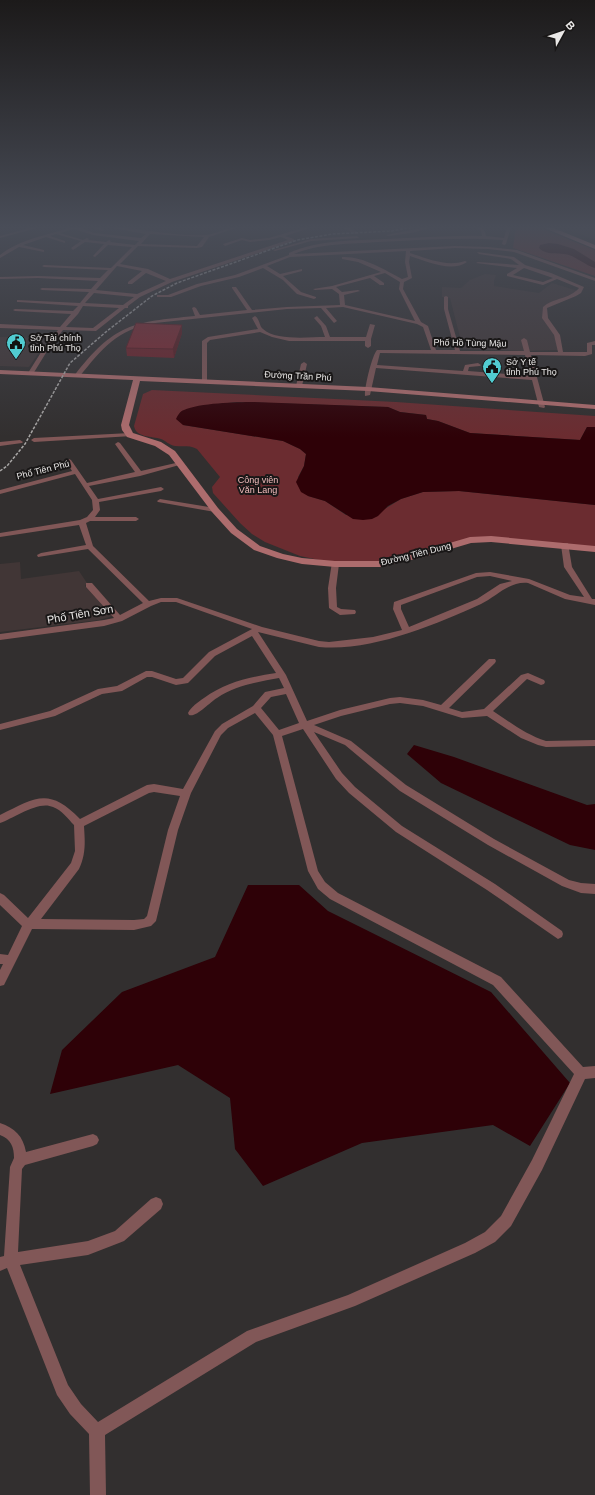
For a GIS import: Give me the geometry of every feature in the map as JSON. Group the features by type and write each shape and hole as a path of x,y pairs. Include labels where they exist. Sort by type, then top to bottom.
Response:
{"main road":[{"name":"Đường Trần Phú","path":"0,372 136,381 367,392"},
{"name":"Đường Trần Phú","path":"0,378 204,381 299,386 541,405 595,411"},
{"path":"130,435 126,430 125,425 136,381"},
{"name":"Đường Trần Phú","path":"541,405 595,407"},
{"name":"Đường Tiên Dung","path":"130,435 158,444 172,453 215,510 234,531 257,548 290,558 335,564 380,564 422,555 458,543 474,540 512,540 595,549"}],"street":[{"path":"31,373 47,347 88,297"},
{"path":"0,326 63,328 92,331 97,329 137,297"},
{"path":"240,297 250,311"},
{"path":"341,297 343,306"},
{"path":"406,297 419,323"},
{"path":"446,297 446,309 458,352"},
{"path":"561,353 557,335 545,318 544,313 545,307 549,304 562,301 569,297"},
{"path":"19,301 83,303 126,307"},
{"path":"77,376 103,344 111,337 125,329 146,322 250,311 322,306 343,306 419,323 425,326 434,352"},
{"path":"322,306 334,321"},
{"path":"194,308 198,317"},
{"path":"15,310 76,313"},
{"path":"255,318 261,330"},
{"path":"316,318 323,326 328,338"},
{"path":"368,346 368,339 372,325"},
{"path":"204,381 204,340 261,330 274,336 289,339 368,339"},
{"path":"524,340 541,405"},
{"name":"Phố Hồ Tùng Mậu","path":"367,392 373,366 379,351 588,354 590,352 589,344 595,344"},
{"path":"299,386 304,364"},
{"path":"465,373 467,366 478,365"},
{"path":"373,366 534,378"},
{"path":"34,440 130,435"},
{"path":"0,444 20,442"},
{"path":"118,444 140,474"},
{"path":"69,461 76,472"},
{"path":"85,485 180,464"},
{"name":"Phố Tiên Phú","path":"0,492 76,472 96,501"},
{"path":"86,520 97,509 96,501 161,489"},
{"path":"160,501 215,510"},
{"path":"0,535 86,520 136,519"},
{"path":"86,520 90,547 148,604"},
{"path":"565,546 568,567 592,602"},
{"path":"41,555 90,547"},
{"path":"335,564 332,588 333,608 340,612 352,612"},
{"path":"407,631 397,609 397,604 476,575 502,575 529,581 568,597 592,602"},
{"path":"0,727 52,714 101,691 124,688 146,674 152,674 176,682 185,681 212,654 257,630 329,645 373,640 407,631 480,601 508,584 522,580"},
{"path":"89,586 119,619"},
{"name":"Phố Tiên Sơn","path":"0,637 88,625 119,619 148,604 161,600 177,600 257,630"},
{"path":"257,630 282,675 304,724 339,776 361,799 399,829 491,887 558,934"},
{"path":"442,709 492,661"},
{"path":"192,713 205,701 230,686 241,682 282,675"},
{"path":"486,712 524,677 528,676 541,682"},
{"path":"0,898 29,924 134,925 147,923 152,918 173,830 186,793 218,733 230,722 256,708 268,694 289,690"},
{"path":"277,734 340,713 390,700 400,700 423,703 465,715 486,712 492,714 511,729 540,743 595,743"},
{"path":"97,1431 252,1336 350,1302 470,1248 490,1237 506,1221 588,1072 497,981 334,896 324,889 313,871 277,734 256,708"},
{"path":"304,724 348,743 403,788 491,842 566,883 581,888 595,889"},
{"path":"78,824 147,789 154,788 186,793"},
{"path":"0,819 30,805 51,801 57,804 78,824 81,849 79,859 38,915 29,924 6,960 0,981"},
{"path":"0,1129 8,1131 14,1136 19,1148 21,1160"},
{"path":"93,1140 21,1160 16,1167 6,1262 66,1399 97,1431 98,1495"},
{"path":"6,1262 88,1248 119,1236 156,1204"}],"shaded area":[{"path":"442,297 566,297 543,307 543,318 553,333 559,350 527,351 463,349 450,298"},
{"path":"0,337 44,338 43,340 47,341 29,367 0,366"},
{"path":"253,402 388,407 400,412 426,415 427,419 438,421 470,433 580,440 587,427 595,427 595,505 459,491 423,492 401,499 388,506 378,516 372,519 353,519 325,501 308,496 301,492 296,482 304,466 306,454 300,449 283,441 183,425 176,419 179,413 199,406 218,403"},
{"path":"20,562 21,579 79,571 87,583 85,586 113,616 99,620 0,632 0,564"},
{"path":"414,745 454,757 587,805 595,804 595,850 570,845 441,783 407,754"},
{"path":"248,885 299,885 328,911 491,992 570,1083 530,1146 493,1125 362,1143 263,1186 235,1149 230,1098 178,1065 50,1094 62,1050 122,992 215,957"}],"green space":[{"name":"Công viên Văn Lang","path":"152,390 396,402 595,416 595,427 587,427 580,440 470,433 438,421 427,419 426,415 400,412 388,407 237,402 219,404 183,425 283,441 300,449 306,454 304,466 298,477 308,496 325,501 346,515 383,510 401,499 423,492 459,491 595,505 595,547 491,538 381,562 324,561 300,556 265,542 252,534 240,523 213,493 212,487 220,477 197,449 169,444 161,439 141,435 135,430 134,426 143,394"}],"building":[{"path":"136,323 182,325 173,349 126,348"}],"railway":[{"path":"0,471 7,466 25,444 70,363 107,331 151,297"}],"place":[{"name":"Sở Tài chính tỉnh Phú Thọ","path":"16,360"},
{"name":"Sở Y tế tỉnh Phú Thọ","path":"492,384"}]}
